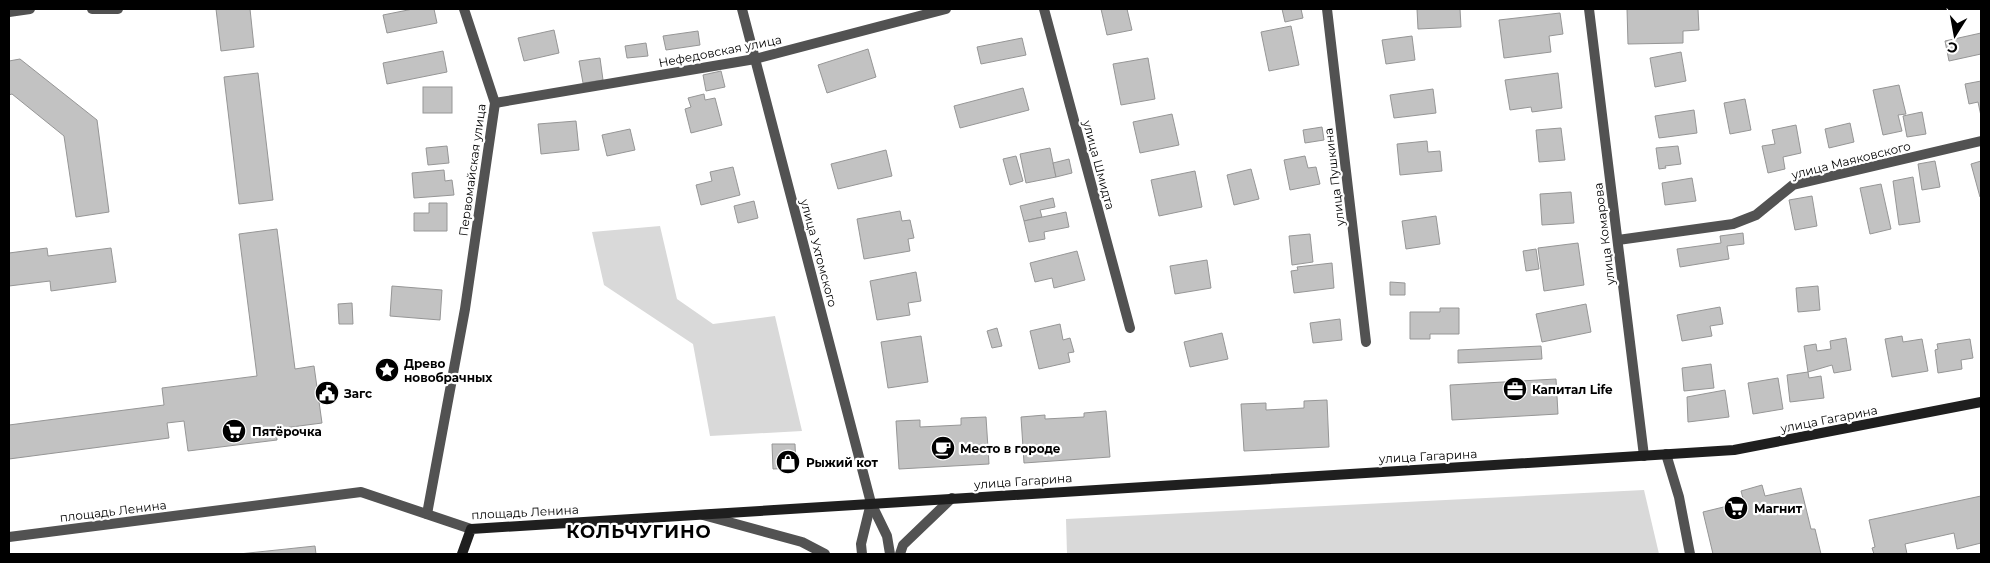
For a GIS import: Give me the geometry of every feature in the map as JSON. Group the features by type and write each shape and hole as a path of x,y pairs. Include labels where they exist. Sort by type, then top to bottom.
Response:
{"main road":[{"name":"улица Гагарина","path":"871,503 1734,450 1981,402"},
{"name":"площадь Ленина","path":"471,529 871,503"},
{"path":"462,554 471,529"}],"street":[{"path":"9,12 30,9"},
{"path":"92,9 119,10"},
{"name":"Первомайская улица","path":"427,514 466,309 495,103 464,9"},
{"name":"улица Ухтомского","path":"742,9 871,503 887,536 890,554"},
{"name":"Нефедовская улица","path":"495,103 755,59 946,9"},
{"name":"улица Шмидта","path":"1044,9 1130,328"},
{"name":"улица Пушкина","path":"1327,9 1366,342"},
{"name":"улица Комарова","path":"1589,9 1644,456"},
{"name":"улица Маяковского","path":"1618,240 1733,224 1756,215 1793,184 1981,141"},
{"path":"1666,454 1679,497 1690,554"},
{"name":"площадь Ленина","path":"9,536 361,492 471,529"},
{"path":"900,554 903,545 952,498"},
{"path":"862,554 861,544 871,503"},
{"path":"699,514 802,542 825,554"}],"shaded area":[{"path":"660,226 677,299 713,324 775,316 802,431 710,436 693,344 604,285 592,232"},
{"path":"1644,490 1659,554 1067,554 1066,519"}],"building":[{"path":"216,9 250,9 254,47 221,51"},
{"path":"413,9 434,9 437,23 387,33 383,15"},
{"path":"1101,9 1127,9 1132,30 1107,35"},
{"path":"1282,9 1301,9 1303,18 1285,22"},
{"path":"1417,9 1460,9 1461,27 1418,29"},
{"path":"1627,9 1698,9 1699,30 1683,31 1683,43 1628,44"},
{"path":"1560,13 1563,34 1549,36 1551,52 1504,58 1499,20"},
{"path":"1291,26 1299,65 1269,71 1261,32"},
{"path":"554,30 559,53 524,61 518,38"},
{"path":"698,31 700,45 666,50 663,36"},
{"path":"1981,33 1981,54 1949,61 1945,41"},
{"path":"1412,36 1415,60 1386,64 1382,40"},
{"path":"1022,38 1026,55 981,64 977,47"},
{"path":"646,43 648,56 627,58 625,46"},
{"path":"868,49 876,77 827,93 818,65"},
{"path":"443,51 447,72 387,84 383,63"},
{"path":"1681,52 1686,81 1655,87 1650,58"},
{"path":"600,58 603,80 583,83 579,61"},
{"path":"1148,58 1155,99 1121,105 1113,64"},
{"path":"20,59 97,120 109,212 76,217 64,136 12,94 9,95 9,61"},
{"path":"721,71 725,87 706,91 703,75"},
{"path":"258,73 273,200 239,204 224,77"},
{"path":"1558,73 1562,108 1532,112 1531,107 1510,110 1505,80"},
{"path":"1981,81 1981,116 1978,102 1969,104 1965,84"},
{"path":"1899,85 1906,114 1898,115 1902,131 1883,135 1873,90"},
{"path":"423,87 452,87 452,113 423,113"},
{"path":"1023,88 1029,110 960,128 954,106"},
{"path":"1433,89 1436,113 1394,118 1390,95"},
{"path":"704,94 705,100 715,98 722,125 691,133 685,109 691,107 688,98"},
{"path":"1745,99 1751,130 1730,134 1724,103"},
{"path":"1694,110 1697,133 1659,138 1655,116"},
{"path":"1922,112 1926,134 1907,137 1903,116"},
{"path":"1172,114 1179,145 1140,153 1133,122"},
{"path":"576,121 579,150 541,154 538,124"},
{"path":"1850,123 1854,142 1829,148 1825,129"},
{"path":"1796,125 1801,153 1783,157 1785,169 1768,173 1762,146 1775,144 1772,130"},
{"path":"1322,127 1324,140 1305,143 1303,130"},
{"path":"1561,128 1565,160 1539,162 1536,130"},
{"path":"630,129 635,150 607,156 602,135"},
{"path":"1427,141 1428,152 1440,151 1442,171 1400,175 1397,144"},
{"path":"447,146 449,163 428,165 426,148"},
{"path":"1678,146 1681,164 1665,166 1666,168 1659,169 1656,148"},
{"path":"1050,148 1056,177 1026,183 1020,154"},
{"path":"886,150 892,176 838,189 831,164"},
{"path":"1016,156 1023,181 1010,185 1003,159"},
{"path":"1305,156 1308,168 1316,167 1320,184 1290,190 1284,160"},
{"path":"1069,159 1072,173 1056,177 1053,163"},
{"path":"1935,161 1940,187 1922,190 1918,164"},
{"path":"1981,161 1981,197 1980,197 1971,164"},
{"path":"733,167 740,195 701,205 696,185 712,181 710,172"},
{"path":"1251,169 1259,199 1234,205 1227,175"},
{"path":"444,170 445,181 452,180 454,195 414,198 412,173"},
{"path":"1195,171 1202,207 1159,216 1151,180"},
{"path":"1913,177 1920,222 1899,225 1893,181"},
{"path":"1692,178 1696,201 1665,205 1662,183"},
{"path":"1881,184 1891,229 1870,234 1860,188"},
{"path":"1571,192 1574,223 1542,225 1540,194"},
{"path":"1812,196 1817,226 1795,230 1789,200"},
{"path":"1053,198 1055,207 1040,210 1042,217 1024,221 1020,206"},
{"path":"754,201 758,218 738,223 734,206"},
{"path":"429,203 447,203 447,231 414,231 414,213 429,213"},
{"path":"900,211 902,221 910,220 914,238 908,239 910,251 864,259 857,219"},
{"path":"1066,212 1069,227 1044,232 1045,239 1029,242 1024,221"},
{"path":"1436,216 1440,244 1406,249 1402,221"},
{"path":"277,229 295,369 314,366 322,423 276,429 277,440 188,451 184,421 167,423 169,438 9,459 9,425 164,405 162,388 257,376 239,234"},
{"path":"1743,233 1744,244 1727,246 1729,259 1680,267 1677,249 1721,243 1720,236"},
{"path":"1310,234 1313,262 1292,265 1289,236"},
{"path":"1578,243 1584,285 1544,291 1538,248"},
{"path":"47,248 48,256 111,248 116,282 51,291 50,281 9,286 9,253"},
{"path":"1536,249 1539,269 1526,271 1523,251"},
{"path":"1077,251 1085,280 1054,288 1052,278 1035,282 1030,263"},
{"path":"1207,260 1211,288 1175,294 1170,266"},
{"path":"1332,263 1334,288 1294,293 1291,271 1298,270 1297,267"},
{"path":"916,272 921,301 908,303 910,315 877,320 870,281"},
{"path":"1390,282 1405,283 1405,295 1390,295"},
{"path":"392,286 442,290 440,320 390,316"},
{"path":"1818,286 1820,310 1798,312 1796,288"},
{"path":"352,303 353,324 339,324 338,304"},
{"path":"1586,304 1591,332 1542,342 1536,314"},
{"path":"1720,307 1723,324 1710,326 1712,336 1682,341 1677,315"},
{"path":"1440,308 1459,308 1459,334 1430,334 1430,339 1410,339 1410,312 1440,312"},
{"path":"1340,319 1342,340 1313,343 1310,323"},
{"path":"1060,324 1063,340 1070,338 1074,352 1068,353 1070,362 1039,369 1030,331"},
{"path":"997,328 1002,346 992,348 987,331"},
{"path":"1222,333 1228,359 1190,367 1184,342"},
{"path":"921,336 928,382 888,388 881,342"},
{"path":"1902,336 1903,342 1922,339 1928,371 1892,377 1885,339"},
{"path":"1846,338 1851,370 1834,373 1832,365 1808,372 1804,346 1816,344 1817,351 1831,349 1830,341"},
{"path":"1970,339 1973,358 1961,360 1962,369 1938,373 1935,350 1938,349 1937,344"},
{"path":"1541,346 1542,359 1458,363 1458,350"},
{"path":"1711,364 1714,388 1684,391 1682,368"},
{"path":"1808,372 1809,378 1821,376 1824,398 1790,402 1787,375"},
{"path":"1778,378 1783,409 1753,414 1748,383"},
{"path":"1556,379 1558,414 1452,420 1450,385"},
{"path":"1725,390 1729,417 1688,422 1687,397"},
{"path":"1327,400 1329,447 1244,451 1241,404 1266,403 1266,410 1304,408 1304,401"},
{"path":"1106,411 1110,457 1024,463 1021,417 1045,415 1045,419 1084,417 1084,413"},
{"path":"986,417 989,464 899,469 896,421 920,420 920,427 961,425 961,418"},
{"path":"772,444 795,444 796,468 773,469"},
{"path":"1762,485 1765,496 1801,488 1811,529 1815,529 1821,554 1713,554 1703,512 1744,502 1741,491"},
{"path":"1981,496 1981,543 1957,549 1954,533 1905,544 1907,554 1874,554 1872,548 1875,547 1869,520"},
{"path":"315,546 316,554 239,554"}],"place":[{"name":"Древо новобрачных","path":"387,370"},
{"name":"Капитал Life","path":"1515,389"},
{"name":"Загс","path":"327,393"},
{"name":"Пятёрочка","path":"234,431"},
{"name":"Место в городе","path":"943,448"},
{"name":"Рыжий кот","path":"788,462"},
{"name":"Магнит","path":"1736,508"}],"district":[{"name":"КОЛЬЧУГИНО","path":"639,532"}]}
